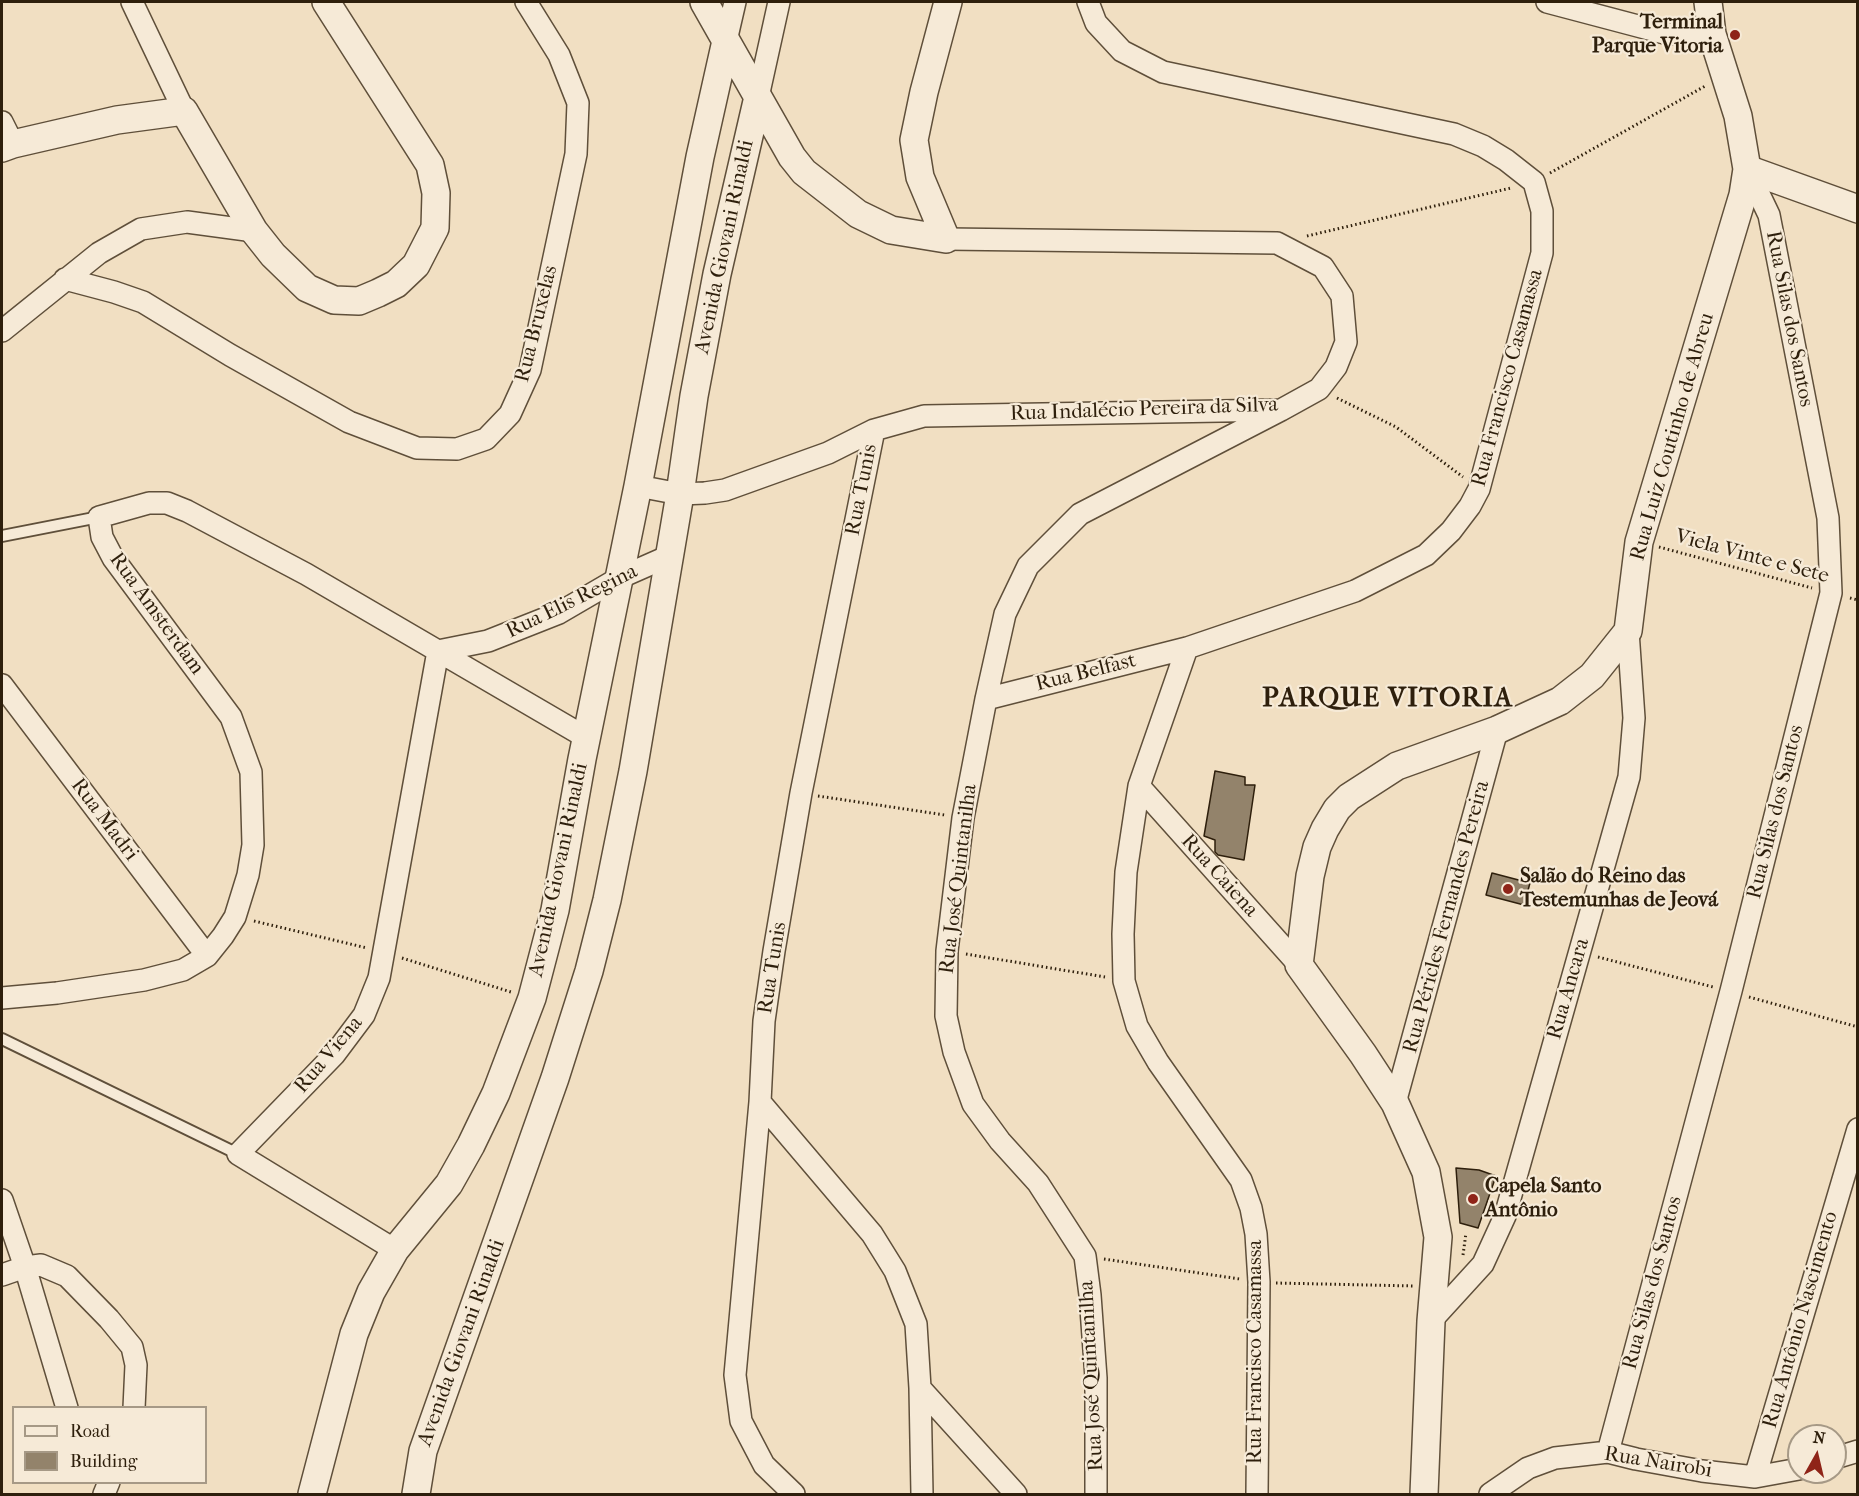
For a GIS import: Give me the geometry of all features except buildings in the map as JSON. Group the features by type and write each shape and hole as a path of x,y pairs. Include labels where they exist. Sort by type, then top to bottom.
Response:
{"street":[{"path":"132,2 184,111 254,231 273,255 307,288 334,300 359,301 396,284 416,265 435,228 436,193 430,165 326,2"},
{"name":"Rua Bruxelas","path":"65,279 143,302 230,355 359,426 417,448 457,449 486,439 510,414 530,370 576,154 578,103 559,55 526,2"},
{"path":"704,2 758,97"},
{"name":"Avenida Giovani Rinaldi","path":"312,1494 354,1334 371,1292 395,1250 449,1184 496,1093 528,1009 555,910 700,157 735,2"},
{"name":"Avenida Giovani Rinaldi","path":"416,1494 423,1451 555,1078 589,971 607,900 633,771 680,494 694,396 717,274 762,127 758,97 779,2"},
{"path":"946,239 920,177 914,140 948,2"},
{"path":"1088,2 1096,23 1122,51 1163,72 1454,134 1483,146 1506,160 1534,182"},
{"path":"1547,2 1668,34 1712,34"},
{"name":"Rua Luiz Coutinho de Abreu","path":"1628,632 1639,542 1743,195 1747,169 1738,116 1712,34 1708,2"},
{"path":"5,138 184,111"},
{"name":"Rua Indalécio Pereira da Silva","path":"680,494 705,494 725,490 828,453 874,430 924,416 1281,410 1319,389 1336,367 1346,342 1342,296 1323,267 1277,243 946,239 891,230 858,214 804,172 762,127"},
{"path":"1747,169 1857,209"},
{"name":"Rua Silas dos Santos","path":"1608,1452 1731,991 1831,593 1828,518 1769,215 1747,169"},
{"name":"Rua Francisco Casamassa","path":"1257,1494 1259,1282 1256,1234 1251,1208 1241,1180 1158,1062 1137,1026 1124,981 1123,934 1126,872 1139,786 1187,648 1355,591 1426,555 1451,531 1470,506 1479,489 1542,252 1542,211 1534,182"},
{"path":"2,331 99,253 141,229 187,222 254,231"},
{"name":"Rua José Quintanilha","path":"1100,1490 1096,1378 1090,1295 1084,1256 1038,1183 1000,1141 973,1104 954,1052 946,1016 947,951 963,818 1005,614 1028,566 1080,514 1281,410"},
{"name":"Rua Tunis","path":"794,1494 764,1465 741,1421 735,1375 760,1102 764,1021 801,793 874,430"},
{"path":"638,486 680,494"},
{"path":"99,517 149,503 167,503 177,507 306,574 587,738"},
{"name":"Rua Amsterdam","path":"2,998 57,993 144,980 183,970 207,956 223,936 235,917 248,875 253,844 251,772 231,717 113,558 102,537 99,517"},
{"name":"Rua Elis Regina","path":"438,651 488,641 558,613 619,578 669,556"},
{"path":"1424,1494 1431,1321 1438,1237 1426,1172 1395,1103 1299,965 1310,876 1317,847 1325,829 1337,809 1348,797 1397,765 1497,730 1560,701 1592,676 1628,632"},
{"name":"Rua Ancara","path":"1431,1321 1483,1264 1505,1216 1629,777 1634,718 1628,632"},
{"name":"Rua Belfast","path":"986,699 1187,648"},
{"name":"Rua Viena","path":"238,1154 334,1055 364,1015 379,978 438,651"},
{"name":"Rua Madri","path":"2,685 207,956"},
{"name":"Rua Péricles Fernandes Pereira","path":"1395,1103 1497,730"},
{"name":"Rua Caiena","path":"1139,786 1299,965"},
{"path":"760,1102 872,1234 895,1271 916,1324 922,1494"},
{"name":"Rua Antônio Nascimento","path":"1755,1477 1857,1129"},
{"path":"238,1154 395,1250"},
{"path":"2,1200 25,1267 67,1406"},
{"path":"2,1275 25,1267 41,1265 67,1276 109,1319 132,1347 136,1365 134,1406"},
{"path":"920,1388 1016,1494"},
{"name":"Rua Nairobi","path":"1490,1494 1528,1468 1555,1458 1608,1452 1636,1460 1755,1477 1787,1471"}],"lane":[{"path":"2,536 99,517"},
{"path":"2,1039 238,1154"}],"path":[{"path":"1277,243 1534,182 1724,76"},
{"path":"1319,389 1396,427 1479,489"},
{"name":"Viela Vinte e Sete","path":"1639,542 1857,600"},
{"path":"801,793 963,818"},
{"path":"947,951 1124,981"},
{"path":"1579,952 1731,991 1857,1027"},
{"path":"1462,1255 1466,1233"},
{"path":"1084,1256 1259,1282 1435,1286"}],"place":[{"name":"Terminal Parque Vitoria","path":"1735,35"},
{"name":"Salão do Reino das Testemunhas de Jeová","path":"1508,889"},
{"name":"Capela Santo Antônio","path":"1473,1199"}],"district":[{"name":"PARQUE VITORIA","path":"1388,699"}]}
